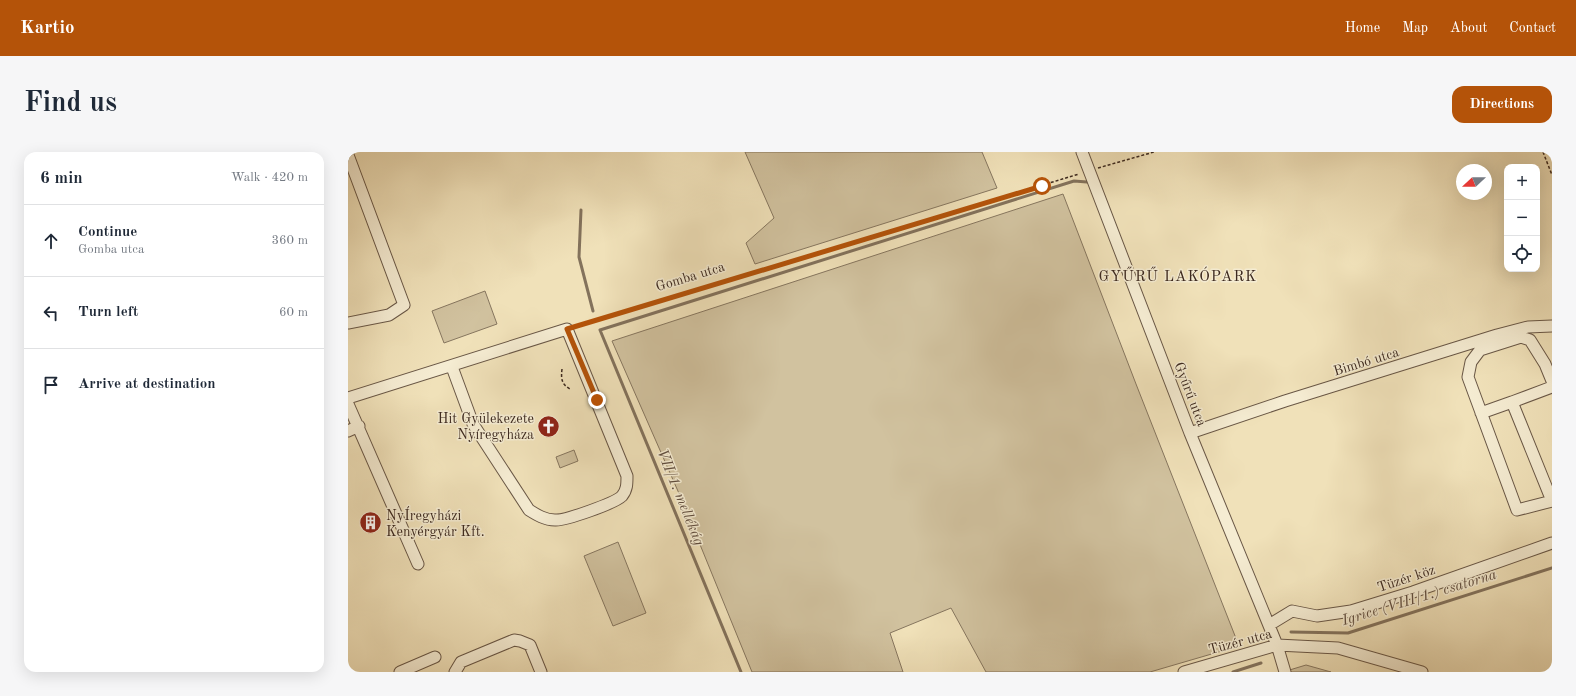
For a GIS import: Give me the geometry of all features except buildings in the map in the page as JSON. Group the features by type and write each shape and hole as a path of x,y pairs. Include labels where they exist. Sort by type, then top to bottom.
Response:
{"street":[{"path":"348,323 390,315 404,305 348,155 354,152"},
{"name":"Gyűrű utca","path":"1082,152 1190,433 1277,645 1285,672"},
{"name":"Bimbó utca","path":"1190,433 1285,401 1497,335 1528,327 1552,326"},
{"path":"348,398 452,367 567,329 627,476 627,489 620,498 570,518 555,520 539,517 529,510 473,424 452,367"},
{"path":"1512,402 1552,501 1517,510 1468,377 1471,362 1480,350 1521,337 1530,340 1545,364 1552,380"},
{"path":"1481,413 1552,387"},
{"path":"348,404 353,428 418,564"},
{"name":"Tüzér köz","path":"1269,625 1292,611 1317,616 1351,611 1413,592 1552,543"},
{"path":"455,672 461,662 514,640 530,645 541,672"},
{"name":"Tüzér utca","path":"1184,672 1277,645 1338,648 1422,672"},
{"path":"400,672 435,657"}],"path":[{"path":"1543,152 1552,174"},
{"name":"Gomba utca","path":"567,329 1042,186"},
{"path":"562,369 562,381 565,386 570,389"}],"shaded area":[{"path":"745,152 982,152 997,188 755,264 746,243 774,218"},
{"path":"1063,194 1239,646 1150,672 986,672 951,608 890,633 903,672 752,672 681,498 612,341"},
{"path":"485,291 497,324 444,343 432,311"},
{"path":"574,450 578,461 560,468 556,457"},
{"path":"618,542 646,613 613,626 584,556"},
{"path":"1306,665 1331,672 1283,672"}],"waterway":[{"path":"741,672 600,330 1074,181 1087,182"},
{"name":"VII/1. mellékág","path":"581,210 579,257 593,311"},
{"name":"Igrice (VIII/1.) csatorna","path":"1291,632 1348,633 1552,568"},
{"name":"Igrice (VIII/1.) csatorna","path":"1233,672 1261,663"}],"place":[{"name":"Hit Gyülekezete Nyíregyháza","path":"549,426"},
{"name":"NyÍregyházi Kenyérgyár Kft.","path":"370,523"}],"district":[{"name":"GYŰRŰ LAKÓPARK","path":"1178,276"}],"route":[{"path":"597,400 567,329 1042,186"}]}
